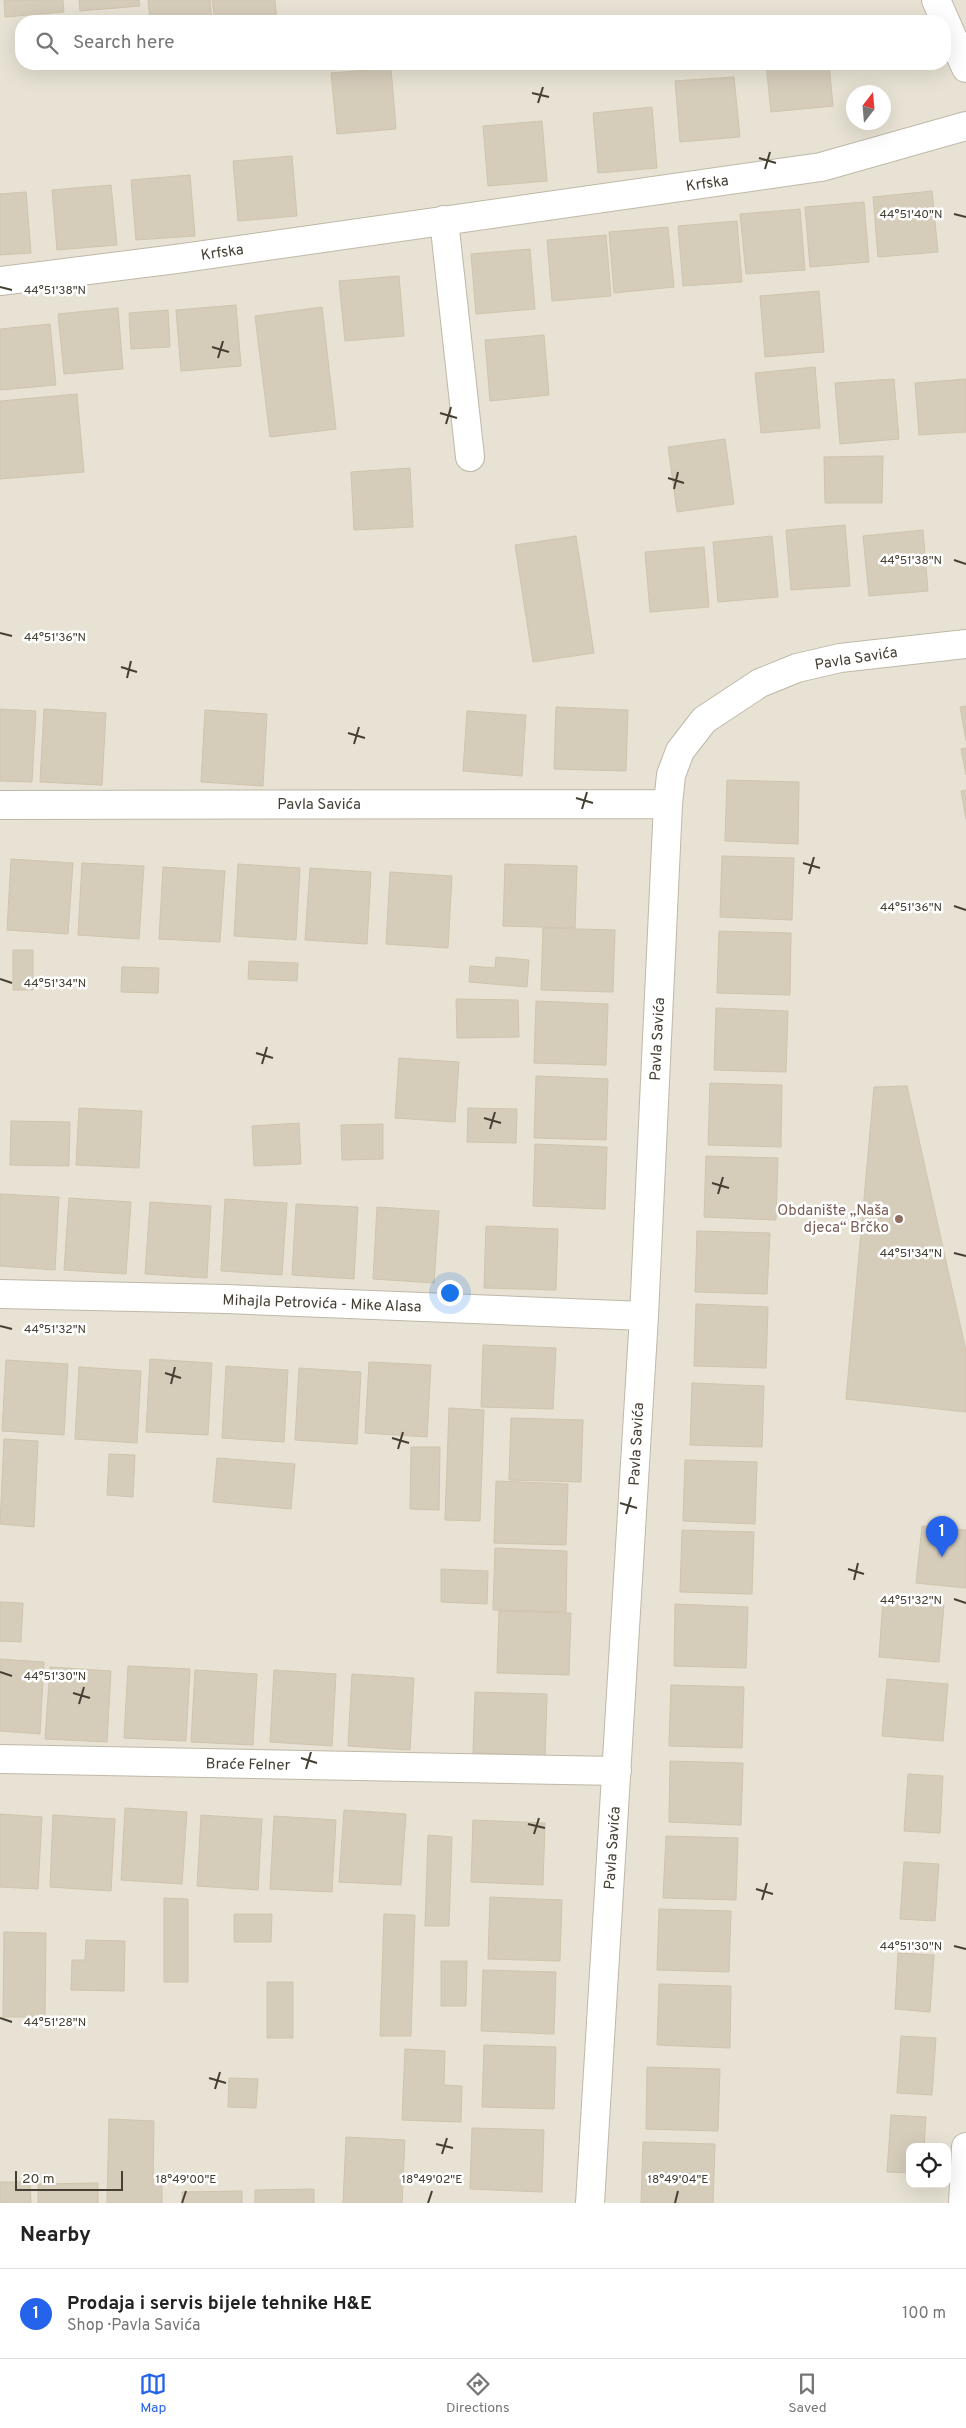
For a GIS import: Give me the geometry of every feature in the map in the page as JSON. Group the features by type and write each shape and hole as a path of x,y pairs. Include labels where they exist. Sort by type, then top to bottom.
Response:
{"street":[{"path":"936,0 943,15"},
{"path":"951,34 966,68"},
{"name":"Krfska","path":"0,281 821,167 966,126"},
{"path":"444,220 470,457"},
{"name":"Pavla Savića","path":"590,2203 644,1316 668,804 671,775 680,750 704,720 760,683 798,668 840,658 966,644"},
{"name":"Pavla Savića","path":"0,805 668,804"},
{"name":"Mihajla Petrovića - Mike Alasa","path":"0,1294 226,1300 644,1316"},
{"name":"Braće Felner","path":"0,1759 617,1771"},
{"path":"963,2203 966,2147"}],"shaded area":[{"path":"0,0 966,0 966,2203 0,2203"}],"building":[{"path":"4,0 63,0 64,12 5,17"},
{"path":"79,0 139,0 140,6 80,11"},
{"path":"148,0 210,0 211,15 149,15"},
{"path":"212,0 275,0 276,15 214,15"},
{"path":"391,70 396,129 337,134 331,73"},
{"path":"767,70 830,70 833,106 771,112"},
{"path":"734,77 740,137 680,142 675,81"},
{"path":"652,107 657,168 598,173 593,113"},
{"path":"542,121 547,181 488,186 483,126"},
{"path":"292,156 297,216 238,221 233,161"},
{"path":"190,175 195,236 136,240 131,180"},
{"path":"111,185 117,245 57,250 52,190"},
{"path":"932,191 938,252 878,257 873,197"},
{"path":"26,192 31,253 0,255 0,194"},
{"path":"864,202 869,262 810,267 805,207"},
{"path":"800,209 805,270 746,274 740,214"},
{"path":"737,221 742,282 683,286 678,226"},
{"path":"668,227 674,287 614,293 609,232"},
{"path":"606,235 611,296 552,301 547,240"},
{"path":"530,249 535,309 476,314 471,254"},
{"path":"399,276 404,336 345,341 339,281"},
{"path":"819,291 824,352 765,357 760,296"},
{"path":"236,305 241,366 181,371 176,310"},
{"path":"322,307 336,429 270,437 255,316"},
{"path":"118,308 123,369 64,374 58,314"},
{"path":"168,310 170,347 131,349 129,313"},
{"path":"50,324 56,385 0,390 0,329"},
{"path":"544,335 549,395 490,401 485,340"},
{"path":"815,367 820,428 761,433 755,373"},
{"path":"894,379 899,439 840,444 835,383"},
{"path":"966,379 966,432 919,435 915,383"},
{"path":"77,394 84,472 0,479 0,401"},
{"path":"725,439 734,504 677,512 668,447"},
{"path":"883,456 882,503 825,503 824,457"},
{"path":"410,468 413,527 354,530 351,472"},
{"path":"845,525 850,586 791,590 786,530"},
{"path":"923,530 928,591 869,596 863,536"},
{"path":"576,536 594,653 533,662 515,545"},
{"path":"772,536 778,597 718,602 713,542"},
{"path":"704,547 709,607 650,612 645,552"},
{"path":"966,706 966,741 960,707"},
{"path":"556,707 628,710 626,771 554,769"},
{"path":"0,709 36,711 32,782 0,781"},
{"path":"44,709 106,713 102,785 40,782"},
{"path":"205,710 267,714 263,786 201,782"},
{"path":"467,711 526,715 522,776 463,771"},
{"path":"966,748 966,775 961,749"},
{"path":"727,780 799,782 798,844 725,841"},
{"path":"966,790 966,819 961,791"},
{"path":"722,856 794,858 792,920 720,917"},
{"path":"11,859 73,863 68,934 7,930"},
{"path":"82,863 144,866 139,939 78,935"},
{"path":"238,864 300,868 296,940 234,936"},
{"path":"505,864 577,866 575,928 503,926"},
{"path":"163,867 225,871 220,942 159,939"},
{"path":"310,868 371,872 367,944 305,940"},
{"path":"390,872 452,876 448,948 386,944"},
{"path":"543,928 615,930 613,992 541,990"},
{"path":"719,931 791,933 790,995 717,993"},
{"path":"13,950 33,950 33,990 13,990"},
{"path":"496,957 529,960 527,987 469,982 470,966 495,968"},
{"path":"249,961 298,963 297,981 248,979"},
{"path":"122,967 159,968 158,993 121,992"},
{"path":"456,999 518,1000 519,1037 457,1038"},
{"path":"536,1001 608,1004 606,1065 534,1063"},
{"path":"716,1008 788,1011 786,1072 714,1070"},
{"path":"399,1058 459,1062 455,1122 395,1118"},
{"path":"536,1076 608,1079 606,1140 534,1138"},
{"path":"710,1083 782,1085 781,1147 708,1145"},
{"name":"Obdanište „Naša djeca“ Brčko","path":"907,1086 966,1351 966,1412 846,1399 874,1087"},
{"path":"79,1108 142,1111 139,1168 76,1165"},
{"path":"468,1108 517,1109 516,1143 467,1142"},
{"path":"11,1121 70,1122 69,1166 10,1165"},
{"path":"299,1123 301,1164 254,1166 252,1126"},
{"path":"383,1124 383,1159 342,1160 341,1125"},
{"path":"535,1144 607,1147 605,1209 533,1206"},
{"path":"706,1156 778,1158 776,1220 704,1217"},
{"path":"0,1194 59,1197 55,1270 0,1266"},
{"path":"69,1198 131,1202 126,1274 64,1270"},
{"path":"225,1199 287,1203 282,1275 221,1271"},
{"path":"150,1202 211,1206 207,1278 145,1274"},
{"path":"296,1204 358,1207 354,1279 292,1275"},
{"path":"377,1207 439,1211 434,1283 373,1279"},
{"path":"486,1226 558,1229 556,1290 484,1288"},
{"path":"697,1231 770,1233 767,1294 695,1292"},
{"path":"696,1304 768,1307 766,1368 694,1366"},
{"path":"483,1345 556,1348 553,1409 481,1407"},
{"path":"150,1359 212,1363 208,1435 146,1432"},
{"path":"6,1360 68,1364 64,1435 2,1431"},
{"path":"369,1362 431,1365 427,1437 365,1433"},
{"path":"226,1366 288,1370 284,1442 222,1438"},
{"path":"79,1367 141,1371 137,1443 75,1439"},
{"path":"299,1368 361,1372 357,1444 295,1440"},
{"path":"692,1383 764,1386 762,1447 690,1445"},
{"path":"449,1408 484,1410 480,1521 445,1520"},
{"path":"511,1418 583,1420 581,1482 509,1480"},
{"path":"4,1439 38,1441 34,1527 0,1524"},
{"path":"411,1447 440,1447 439,1510 410,1509"},
{"path":"109,1454 135,1455 133,1497 107,1495"},
{"path":"217,1458 295,1464 291,1509 213,1502"},
{"path":"685,1460 757,1462 755,1524 683,1521"},
{"path":"496,1481 568,1484 566,1545 494,1543"},
{"path":"922,1526 966,1530 966,1588 916,1583"},
{"path":"682,1530 754,1532 752,1594 680,1592"},
{"path":"495,1548 567,1551 566,1612 493,1610"},
{"path":"441,1569 488,1571 487,1604 441,1602"},
{"path":"883,1600 944,1605 939,1662 879,1657"},
{"path":"0,1602 23,1603 21,1642 0,1641"},
{"path":"675,1604 748,1607 746,1668 674,1666"},
{"path":"499,1611 571,1613 569,1675 497,1673"},
{"path":"0,1659 44,1662 40,1734 0,1731"},
{"path":"128,1666 190,1669 186,1741 124,1738"},
{"path":"50,1667 111,1671 107,1742 45,1739"},
{"path":"195,1670 257,1674 253,1745 191,1742"},
{"path":"274,1670 336,1674 332,1746 270,1742"},
{"path":"352,1674 414,1678 410,1750 348,1746"},
{"path":"887,1679 948,1684 943,1741 882,1736"},
{"path":"671,1685 744,1687 742,1748 669,1746"},
{"path":"475,1692 547,1694 545,1756 473,1753"},
{"path":"670,1761 743,1763 741,1825 669,1822"},
{"path":"908,1774 943,1776 940,1833 904,1831"},
{"path":"125,1808 187,1812 182,1884 121,1880"},
{"path":"344,1810 406,1814 401,1885 339,1882"},
{"path":"0,1814 42,1817 38,1889 0,1887"},
{"path":"53,1815 115,1819 111,1891 50,1887"},
{"path":"201,1815 262,1819 258,1890 197,1886"},
{"path":"274,1816 336,1820 332,1892 270,1889"},
{"path":"473,1820 545,1823 543,1885 471,1882"},
{"path":"428,1835 452,1837 449,1926 425,1926"},
{"path":"666,1836 738,1838 736,1900 663,1898"},
{"path":"904,1862 939,1864 935,1921 900,1919"},
{"path":"490,1897 562,1900 560,1961 488,1959"},
{"path":"164,1898 188,1899 188,1982 164,1982"},
{"path":"659,1909 731,1911 729,1972 657,1970"},
{"path":"234,1914 272,1914 271,1942 234,1942"},
{"path":"384,1914 415,1915 411,2036 380,2036"},
{"path":"4,1932 46,1933 45,2017 3,2017"},
{"path":"86,1940 125,1941 124,1991 71,1990 72,1960 85,1960"},
{"path":"898,1953 934,1955 930,2012 895,2009"},
{"path":"441,1961 467,1961 466,2006 441,2006"},
{"path":"483,1970 556,1972 554,2034 481,2031"},
{"path":"267,1982 293,1982 293,2038 267,2038"},
{"path":"659,1984 731,1986 730,2048 657,2045"},
{"path":"901,2036 936,2038 932,2095 897,2093"},
{"path":"484,2045 556,2047 554,2109 482,2107"},
{"path":"405,2049 445,2051 444,2085 462,2086 461,2122 402,2120"},
{"path":"647,2067 720,2069 718,2131 646,2129"},
{"path":"229,2078 258,2079 256,2108 228,2107"},
{"path":"891,2115 926,2117 924,2143 906,2143 906,2173 887,2172"},
{"path":"109,2119 154,2121 153,2185 162,2185 162,2203 107,2203"},
{"path":"472,2128 544,2130 542,2192 470,2189"},
{"path":"346,2137 405,2140 402,2203 343,2203"},
{"path":"643,2142 715,2144 713,2203 641,2203"},
{"path":"0,2182 30,2182 31,2203 0,2203"},
{"path":"98,2183 98,2203 38,2203 38,2184"},
{"path":"314,2189 314,2203 255,2203 255,2190"},
{"path":"242,2191 242,2203 182,2203 182,2192"}],"place":[{"name":"Obdanište „Naša djeca“ Brčko","path":"899,1219"},
{"name":"Prodaja i servis bijele tehnike H&E","path":"942,1557"}]}
